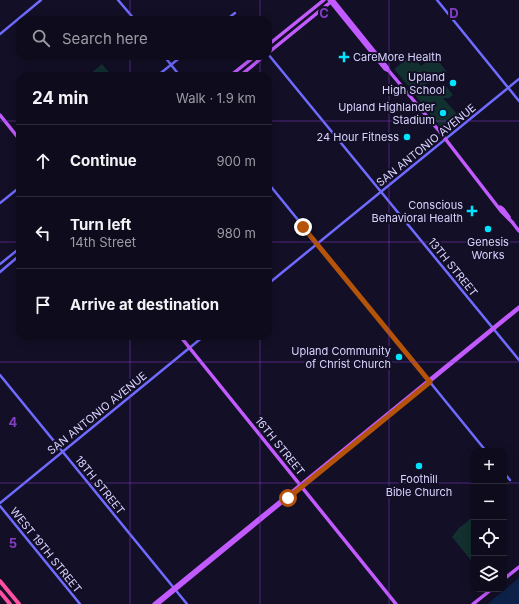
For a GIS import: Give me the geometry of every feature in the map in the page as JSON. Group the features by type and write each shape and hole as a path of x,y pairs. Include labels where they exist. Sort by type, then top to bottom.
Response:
{"highway":[{"path":"0,581 19,604"},
{"path":"0,592 10,604"}],"main road":[{"path":"22,16 41,0"},
{"path":"118,0 132,16"},
{"path":"272,42 324,0"},
{"path":"272,50 332,0"},
{"path":"332,0 353,30 385,69 389,71"},
{"path":"332,0 387,67 435,128 435,130 519,231"},
{"path":"437,0 519,101"},
{"path":"314,8 317,13"},
{"path":"231,16 235,13"},
{"path":"0,34 16,21"},
{"path":"353,30 355,30 364,39"},
{"path":"285,32 288,36"},
{"name":"13TH STREET","path":"272,58 519,360"},
{"path":"167,60 177,72"},
{"path":"162,72 177,60"},
{"path":"235,72 250,60"},
{"path":"245,72 259,60"},
{"name":"SAN ANTONIO AVENUE","path":"272,281 519,79"},
{"path":"0,115 16,135"},
{"path":"272,189 484,448"},
{"path":"0,203 16,190"},
{"path":"0,264 16,251"},
{"path":"0,272 16,258"},
{"path":"158,604 519,308"},
{"name":"16TH STREET","path":"183,340 396,604"},
{"name":"SAN ANTONIO AVENUE","path":"0,503 199,340"},
{"name":"18TH STREET","path":"0,375 187,604"},
{"path":"507,476 510,480"},
{"name":"WEST 19TH STREET","path":"0,506 80,604"},
{"path":"507,577 519,567"},
{"path":"154,604 175,589"},
{"path":"473,604 488,592"}],"green space":[{"path":"412,55 421,66 435,57 447,72 436,81 429,82 414,93 394,69"},
{"path":"102,64 109,72 93,72"},
{"name":"Upland Highlander Stadium","path":"426,86 434,95 446,86 453,95 449,98 443,98 463,121 447,135 415,95"},
{"path":"471,518 471,560 452,537 459,528"}],"water":[{"path":"519,578 519,604 487,604 502,592 507,592 507,588"}],"place":[{"name":"CareMore Health","path":"344,57"},
{"name":"Upland High School","path":"453,83"},
{"name":"Upland Highlander Stadium","path":"443,113"},
{"name":"24 Hour Fitness","path":"407,137"},
{"name":"Conscious Behavioral Health","path":"472,211"},
{"name":"Genesis Works","path":"488,229"},
{"name":"Upland Community of Christ Church","path":"399,357"},
{"name":"Foothill Bible Church","path":"419,466"}],"route":[{"path":"288,498 430,382 394,336 303,227"}]}
